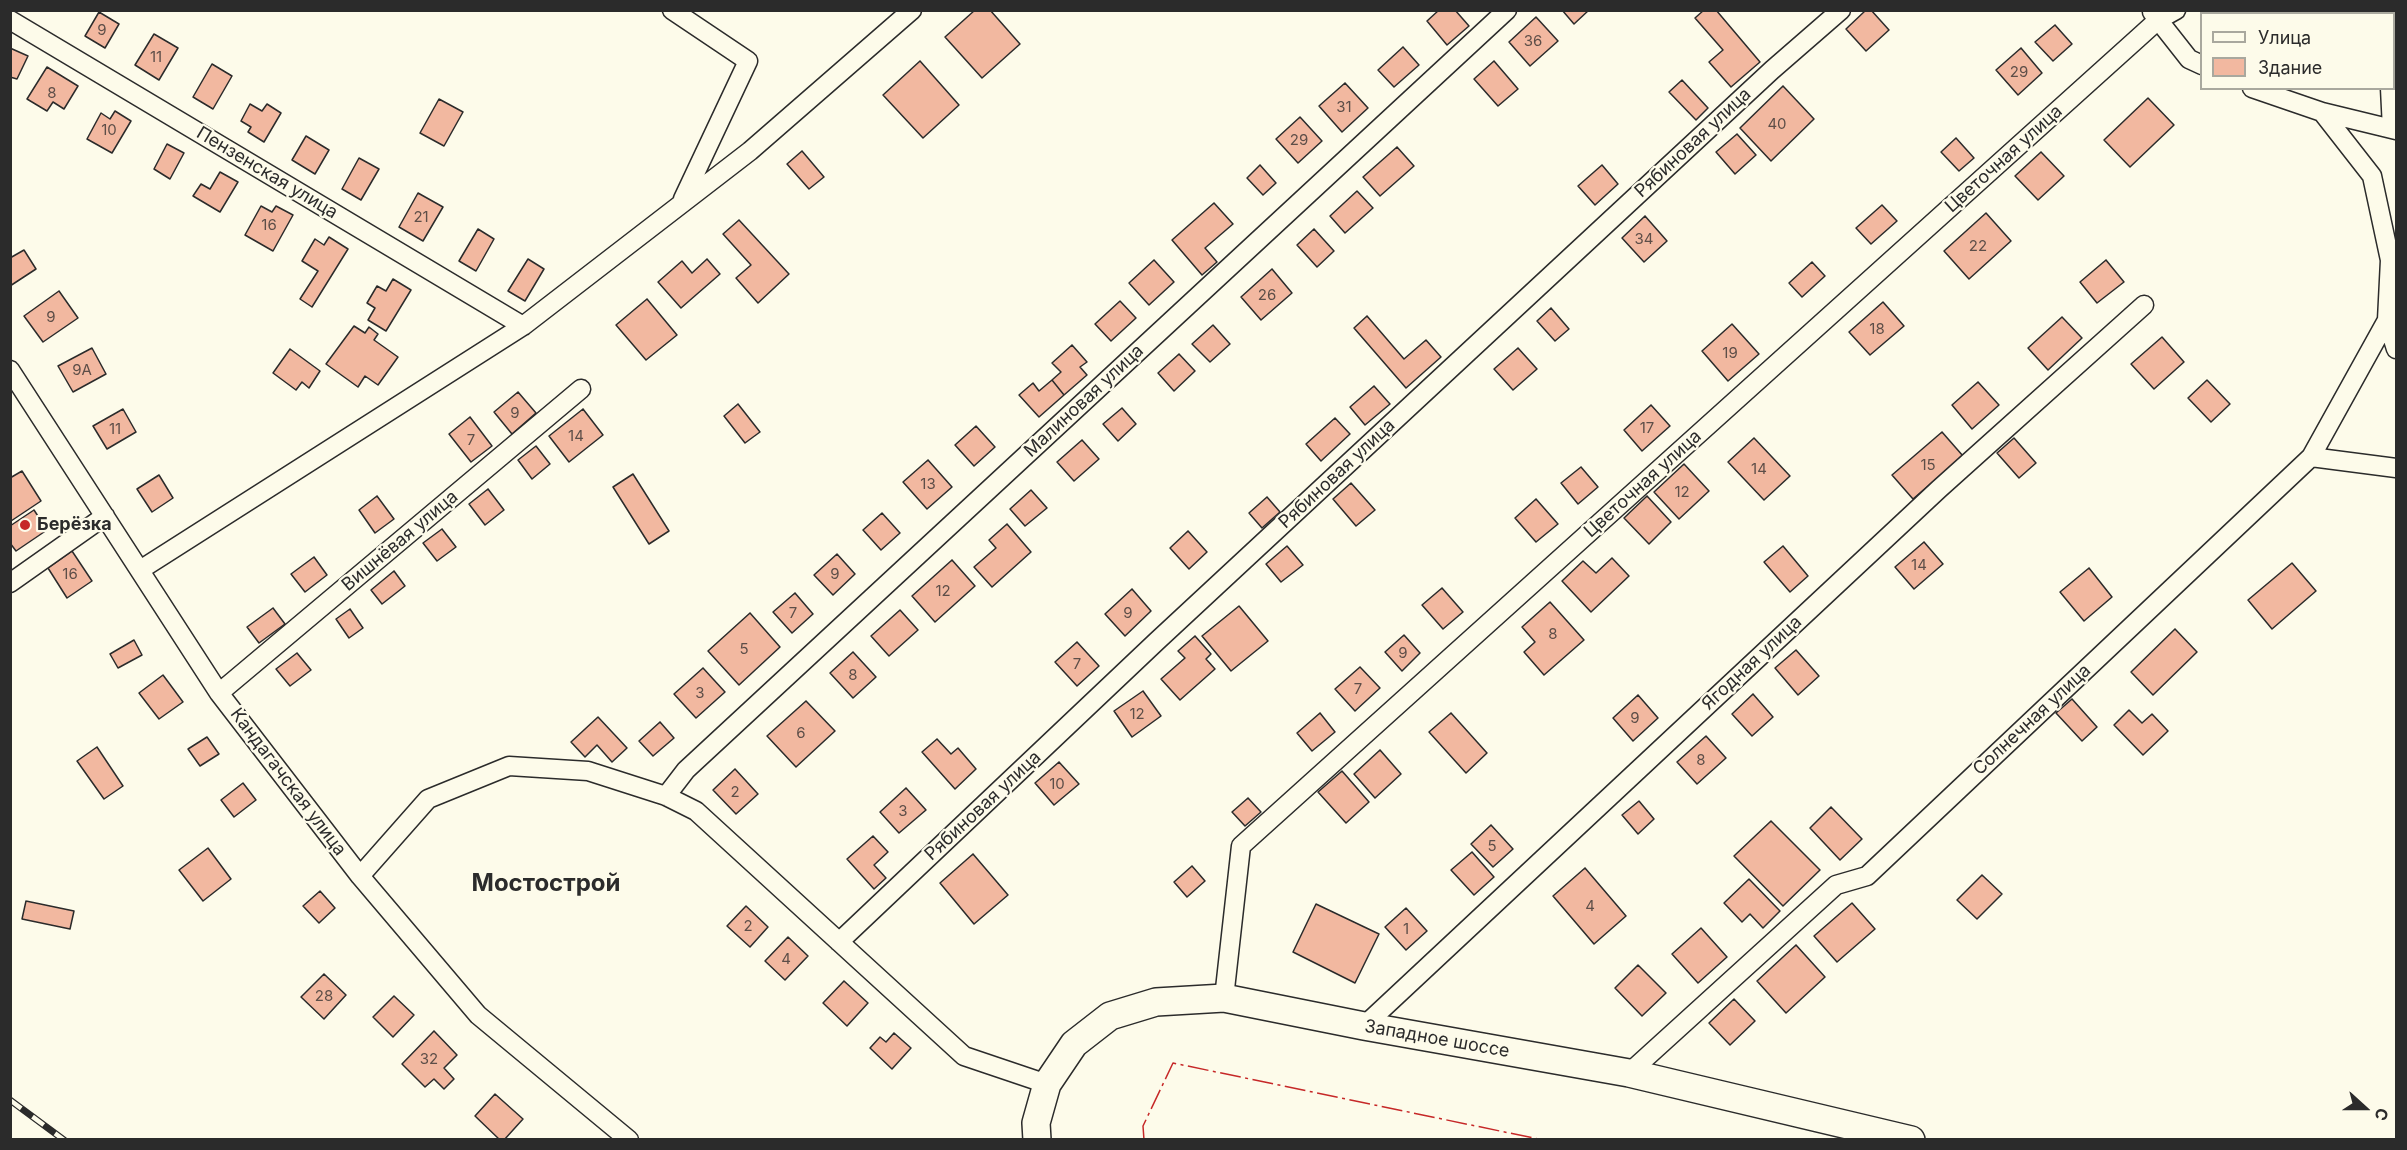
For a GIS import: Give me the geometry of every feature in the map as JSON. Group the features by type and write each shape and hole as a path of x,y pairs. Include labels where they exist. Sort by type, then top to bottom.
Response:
{"main road":[{"name":"Западное шоссе","path":"1036,1140 1036,1123 1047,1084 1074,1044 1110,1016 1156,1002 1224,998 1364,1026 1629,1073 1911,1140"}],"street":[{"path":"672,10 748,61 682,202"},
{"path":"141,570 523,326 750,151 912,10"},
{"name":"Малиновая улица","path":"666,796 686,770 1507,10"},
{"name":"Рябиновая улица","path":"839,942 1157,641 1710,127 1841,10"},
{"name":"Цветочная улица","path":"1224,998 1241,846 2155,15 2176,10"},
{"path":"2155,15 2188,59 2200,64"},
{"name":"Пензенская улица","path":"10,20 523,326"},
{"path":"2258,90 2322,112 2394,129 2390,90"},
{"path":"2322,112 2372,176 2391,260 2387,320 2397,349"},
{"name":"Ягодная улица","path":"1364,1026 1939,489 2144,305"},
{"name":"Солнечная улица","path":"1629,1073 1836,885 1867,876 2311,457 2387,320"},
{"name":"Кандагачская улица","path":"10,370 219,693 360,876 478,1015 629,1140"},
{"name":"Вишнёвая улица","path":"219,693 581,389"},
{"path":"2311,457 2397,468"},
{"path":"10,583 105,516"},
{"path":"360,876 428,799 509,766 588,771 666,796 696,811 964,1056 1047,1084"}],"building":[{"path":"975,10 990,10 1020,44 982,78 945,37"},
{"path":"1439,10 1455,10 1469,26 1447,45 1427,21"},
{"path":"1562,10 1589,10 1574,24"},
{"path":"1704,10 1716,10 1760,62 1731,87 1709,62 1723,50 1695,18"},
{"path":"1866,10 1871,10 1889,30 1866,51 1846,29"},
{"path":"99,12 119,24 105,48 85,36"},
{"path":"1536,17 1558,41 1530,66 1509,42"},
{"path":"2055,25 2072,44 2053,61 2035,42"},
{"path":"154,34 178,48 159,80 135,65"},
{"path":"1403,47 1419,65 1394,87 1378,70"},
{"path":"10,48 28,56 17,79 10,77"},
{"path":"2021,48 2042,73 2018,95 1996,70"},
{"path":"920,61 959,105 923,138 883,95"},
{"path":"1494,61 1518,89 1498,106 1474,79"},
{"path":"212,64 232,76 213,109 193,97"},
{"path":"47,67 78,86 64,109 53,102 47,111 27,99"},
{"path":"1682,80 1708,108 1696,120 1669,92"},
{"path":"1345,83 1368,108 1342,132 1319,106"},
{"path":"1783,86 1814,119 1771,161 1740,128"},
{"path":"2148,98 2174,125 2130,167 2104,140"},
{"path":"439,99 463,112 444,146 420,133"},
{"path":"250,104 262,111 267,104 281,113 264,142 248,132 251,127 241,121"},
{"path":"115,111 131,121 112,153 87,139 101,113 110,119"},
{"path":"1300,117 1322,141 1298,163 1276,139"},
{"path":"1737,134 1756,155 1735,174 1716,152"},
{"path":"306,136 329,150 315,174 292,160"},
{"path":"1956,138 1974,158 1959,171 1941,152"},
{"path":"167,144 184,153 170,179 154,169"},
{"path":"1397,147 1414,166 1380,196 1363,177"},
{"path":"802,151 824,177 809,189 787,164"},
{"path":"2041,152 2064,176 2038,200 2015,176"},
{"path":"359,158 379,169 361,200 342,189"},
{"path":"1260,165 1276,183 1263,195 1247,178"},
{"path":"1602,165 1618,184 1595,205 1578,186"},
{"path":"220,172 238,182 220,212 193,196 201,184 210,189"},
{"path":"1357,191 1373,208 1345,233 1330,216"},
{"path":"418,193 443,207 423,241 399,227"},
{"path":"1214,203 1233,224 1205,248 1217,262 1202,275 1172,240"},
{"path":"1882,205 1897,221 1871,244 1856,228"},
{"path":"261,206 272,212 276,206 293,215 273,251 245,235"},
{"path":"1986,213 2011,241 1969,279 1944,251"},
{"path":"1645,216 1667,241 1644,262 1622,238"},
{"path":"739,220 789,274 758,303 736,278 751,265 723,234"},
{"path":"478,229 494,239 476,271 459,261"},
{"path":"1314,229 1334,251 1317,267 1297,245"},
{"path":"329,237 348,249 312,307 300,299 318,271 302,261 315,239 324,245"},
{"path":"24,250 36,269 10,286 10,258"},
{"path":"528,259 544,269 525,301 508,291"},
{"path":"707,259 720,274 681,308 658,282 682,261 692,273"},
{"path":"1154,260 1174,282 1149,305 1129,283"},
{"path":"2106,260 2124,282 2097,303 2080,282"},
{"path":"1812,262 1825,276 1802,297 1789,283"},
{"path":"1272,269 1292,293 1261,320 1241,297"},
{"path":"393,279 411,290 386,331 368,320 375,308 367,303 377,286 386,291"},
{"path":"59,291 78,318 43,342 24,316"},
{"path":"647,299 677,335 646,360 616,325"},
{"path":"1120,301 1136,318 1111,341 1095,324"},
{"path":"1883,302 1904,326 1870,355 1849,332"},
{"path":"1551,308 1569,329 1555,341 1537,321"},
{"path":"1367,316 1404,359 1426,340 1441,357 1406,388 1354,328"},
{"path":"2062,317 2082,338 2048,370 2028,348"},
{"path":"1732,324 1759,354 1728,381 1702,351"},
{"path":"1213,325 1230,344 1210,362 1192,344"},
{"path":"354,326 365,333 369,327 378,334 374,340 398,357 378,385 365,376 358,387 326,364"},
{"path":"2162,337 2184,362 2154,389 2131,364"},
{"path":"1072,345 1087,362 1080,367 1087,375 1064,395 1052,380 1061,372 1052,363"},
{"path":"92,348 106,374 73,392 58,366"},
{"path":"1518,348 1537,369 1513,390 1494,369"},
{"path":"290,349 320,371 309,388 302,382 296,390 273,373"},
{"path":"1179,354 1195,371 1174,391 1158,373"},
{"path":"1052,380 1064,395 1039,417 1019,395 1033,383 1039,391"},
{"path":"2207,380 2230,404 2211,422 2188,398"},
{"path":"1978,382 1999,405 1972,429 1952,405"},
{"path":"1374,386 1390,404 1365,425 1350,407"},
{"path":"518,392 536,413 512,434 494,412"},
{"path":"738,404 760,432 745,443 724,416"},
{"path":"1651,405 1670,426 1642,451 1624,430"},
{"path":"1122,408 1136,424 1118,441 1103,424"},
{"path":"123,409 136,432 107,449 93,426"},
{"path":"583,409 603,435 569,462 549,436"},
{"path":"470,417 492,446 471,462 449,434"},
{"path":"1335,418 1350,434 1321,461 1306,444"},
{"path":"976,426 995,447 974,466 955,445"},
{"path":"1942,432 1963,456 1913,499 1892,475"},
{"path":"1754,438 1790,476 1764,500 1728,462"},
{"path":"2014,438 2036,463 2019,478 1997,453"},
{"path":"1082,440 1099,459 1074,481 1057,462"},
{"path":"536,446 550,464 532,479 518,460"},
{"path":"928,460 952,487 927,509 903,482"},
{"path":"1684,464 1709,491 1679,519 1654,492"},
{"path":"1581,467 1598,487 1578,504 1561,483"},
{"path":"22,471 41,501 11,521 10,478"},
{"path":"633,474 669,531 649,544 613,487"},
{"path":"159,475 173,498 152,512 137,489"},
{"path":"1351,483 1375,510 1356,526 1333,499"},
{"path":"488,489 504,510 485,525 469,504"},
{"path":"1031,490 1047,508 1025,526 1010,509"},
{"path":"377,496 394,519 375,533 359,510"},
{"path":"1647,496 1671,522 1649,544 1624,518"},
{"path":"1267,497 1280,512 1262,528 1249,513"},
{"path":"1536,499 1558,524 1536,542 1515,518"},
{"path":"34,510 47,530 16,551 10,543 10,526"},
{"path":"882,513 900,533 881,550 863,530"},
{"path":"1007,524 1031,552 992,587 974,567 996,548 989,540"},
{"path":"442,529 456,547 437,561 423,543"},
{"path":"1188,531 1207,552 1189,569 1170,548"},
{"path":"1924,542 1943,564 1914,589 1895,567"},
{"path":"1287,546 1303,565 1281,582 1266,564"},
{"path":"1783,546 1808,576 1790,592 1764,562"},
{"path":"72,551 92,581 67,598 48,568"},
{"path":"837,554 855,574 833,595 814,575"},
{"path":"314,557 327,575 305,592 291,574"},
{"path":"1612,558 1629,576 1591,612 1562,581 1583,561 1596,573"},
{"path":"952,560 975,586 935,622 912,596"},
{"path":"2292,563 2316,591 2272,629 2248,600"},
{"path":"2089,568 2112,597 2084,621 2060,592"},
{"path":"394,571 405,586 382,604 371,590"},
{"path":"1442,588 1463,612 1443,629 1422,605"},
{"path":"1132,589 1151,611 1125,636 1105,614"},
{"path":"795,593 813,614 792,633 773,612"},
{"path":"1550,602 1584,640 1544,675 1524,652 1535,642 1522,627"},
{"path":"1239,606 1268,641 1231,671 1202,636"},
{"path":"273,608 285,624 259,643 247,627"},
{"path":"350,609 363,628 349,638 336,619"},
{"path":"900,610 918,630 889,656 871,636"},
{"path":"750,613 780,647 739,685 708,651"},
{"path":"2175,629 2197,652 2153,695 2131,672"},
{"path":"1404,635 1420,653 1402,671 1385,652"},
{"path":"1195,636 1211,654 1206,659 1215,669 1180,700 1161,679 1185,658 1178,651"},
{"path":"134,640 142,655 118,668 110,654"},
{"path":"1077,642 1099,666 1077,686 1055,662"},
{"path":"1796,650 1819,676 1798,695 1775,668"},
{"path":"853,652 876,677 853,698 830,673"},
{"path":"297,653 311,670 290,686 276,669"},
{"path":"1360,667 1380,688 1355,711 1335,689"},
{"path":"703,668 725,692 696,718 674,694"},
{"path":"163,675 183,702 159,719 139,693"},
{"path":"1143,691 1161,716 1132,737 1114,711"},
{"path":"1753,694 1773,717 1752,736 1732,714"},
{"path":"1638,695 1658,718 1633,741 1613,718"},
{"path":"2072,699 2097,727 2082,741 2056,713"},
{"path":"806,701 835,731 796,767 767,736"},
{"path":"2129,710 2142,723 2152,714 2168,731 2143,755 2114,725"},
{"path":"1320,713 1335,732 1312,751 1297,733"},
{"path":"1451,713 1487,753 1466,773 1429,732"},
{"path":"598,717 627,748 612,762 597,745 585,757 571,742"},
{"path":"660,722 674,738 653,756 639,741"},
{"path":"1706,736 1726,758 1697,784 1677,762"},
{"path":"207,737 219,754 200,766 188,749"},
{"path":"937,739 951,754 958,748 976,769 955,789 922,752"},
{"path":"97,747 123,786 104,799 77,761"},
{"path":"1380,750 1401,774 1375,798 1354,774"},
{"path":"1059,762 1079,784 1054,805 1035,783"},
{"path":"735,769 758,794 736,814 713,790"},
{"path":"1342,771 1369,802 1346,823 1318,792"},
{"path":"243,783 256,800 234,817 221,800"},
{"path":"906,788 926,810 899,833 880,812"},
{"path":"1248,798 1261,812 1245,826 1232,812"},
{"path":"1639,801 1654,819 1638,834 1622,815"},
{"path":"1831,807 1862,839 1840,860 1810,828"},
{"path":"1771,821 1820,870 1783,906 1734,856"},
{"path":"1491,825 1513,849 1493,867 1471,844"},
{"path":"873,836 888,852 874,865 886,878 874,889 847,859"},
{"path":"208,848 231,879 203,901 179,870"},
{"path":"1472,852 1494,877 1474,895 1451,870"},
{"path":"973,854 1008,895 974,924 940,883"},
{"path":"1192,866 1205,881 1187,897 1174,882"},
{"path":"1585,868 1626,916 1594,944 1553,896"},
{"path":"1982,875 2002,894 1977,919 1957,900"},
{"path":"1749,879 1780,911 1763,928 1750,914 1742,922 1724,903"},
{"path":"320,891 335,908 319,923 303,906"},
{"path":"26,901 74,911 70,929 22,919"},
{"path":"1852,903 1875,929 1837,962 1814,936"},
{"path":"1316,904 1379,934 1355,983 1293,952"},
{"path":"746,906 768,927 750,947 727,926"},
{"path":"1406,908 1427,931 1406,950 1385,927"},
{"path":"1701,928 1727,957 1698,983 1672,954"},
{"path":"788,937 808,956 785,980 765,961"},
{"path":"1796,945 1825,977 1786,1013 1757,981"},
{"path":"1638,965 1666,993 1642,1016 1615,988"},
{"path":"324,974 346,995 324,1019 301,997"},
{"path":"844,981 868,1003 847,1026 823,1003"},
{"path":"394,996 414,1015 393,1037 373,1017"},
{"path":"1734,999 1755,1021 1730,1045 1709,1023"},
{"path":"434,1031 457,1055 444,1068 454,1079 444,1089 434,1079 425,1087 402,1064"},
{"path":"894,1033 911,1048 892,1069 870,1048 880,1037 886,1042"},
{"path":"495,1094 523,1119 504,1140 500,1140 475,1116"}],"railway":[{"path":"10,1100 64,1140"}],"power":[{"path":"1144,1140 1143,1126 1173,1063 1543,1140"}],"place":[{"name":"Берёзка","path":"25,525"}],"district":[{"name":"Мостострой","path":"546,884"}]}
